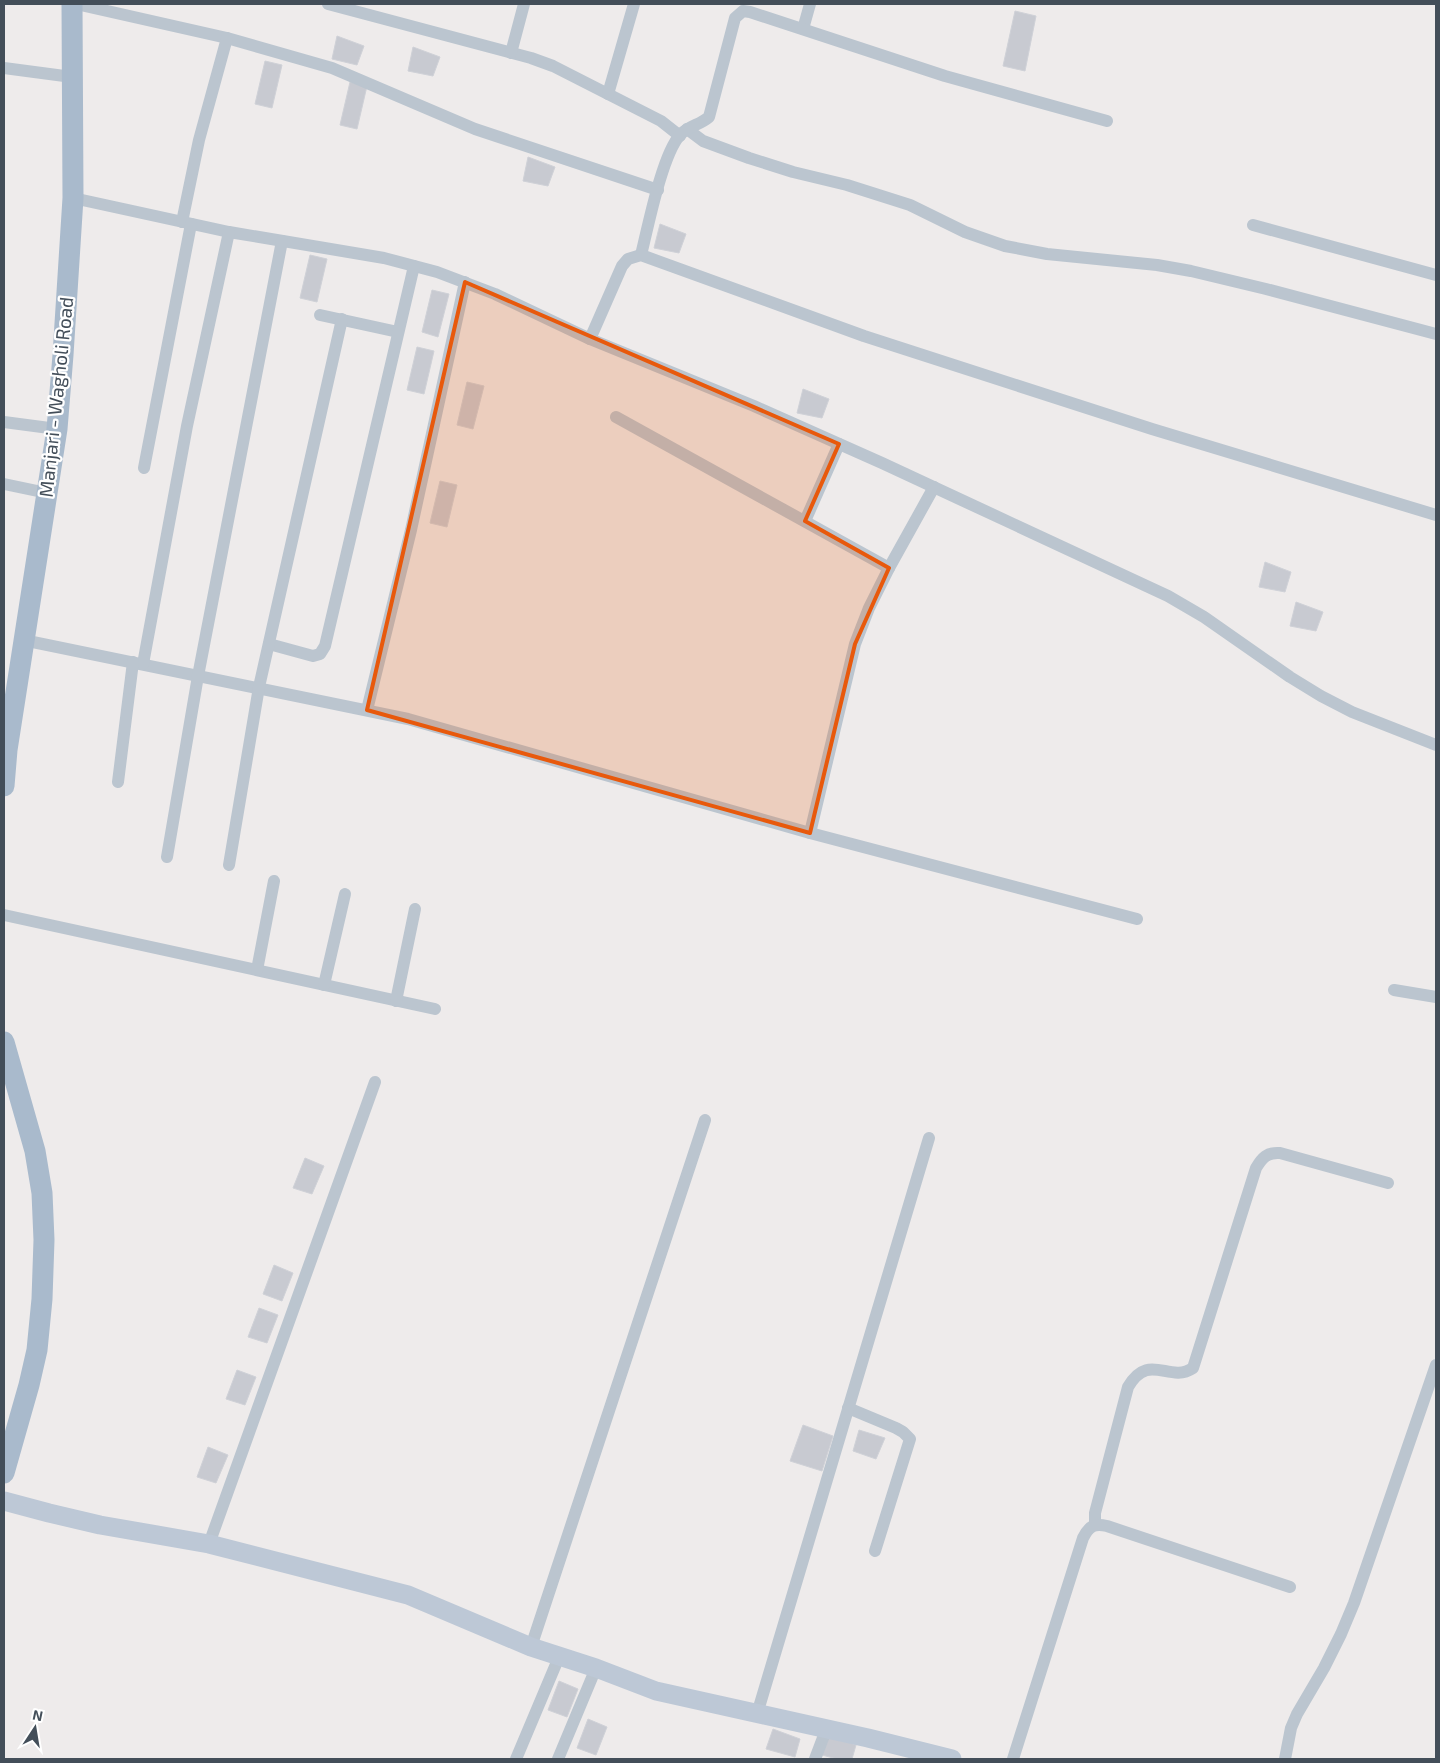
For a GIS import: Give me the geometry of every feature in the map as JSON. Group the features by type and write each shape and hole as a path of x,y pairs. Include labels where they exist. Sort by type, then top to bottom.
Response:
{"main road":[{"name":"Manjari - Wagholi Road","path":"4,786 6,750 57,430 73,198 72,77 74,4"},
{"path":"4,1042 35,1151 42,1193 44,1240 42,1299 37,1350 4,1473"}],"street":[{"path":"74,4 227,38 332,68 475,129 658,190"},
{"path":"328,4 553,66 703,141 794,172 847,185 910,205 965,232 1005,246 1048,254 1141,263 1191,271 1436,334"},
{"path":"511,53 524,4"},
{"path":"608,94 634,4"},
{"path":"803,29 810,4"},
{"path":"640,255 670,153 683,132 703,123 709,117 735,18 742,7 750,12 945,76 1107,121"},
{"path":"144,468 187,223 199,140 227,38"},
{"path":"4,68 72,77"},
{"path":"73,198 229,232 384,258 437,272 495,294 590,339 687,378 839,444 1168,596 1204,617 1290,677 1321,696 1352,712 1436,745"},
{"path":"1253,225 1436,275"},
{"path":"118,782 138,663 229,232"},
{"path":"168,857 198,676 282,241"},
{"path":"590,339 622,266 628,259 640,255 864,336 1152,429 1436,515"},
{"path":"269,644 313,656 320,654 325,646 414,266"},
{"path":"367,710 412,530 465,282"},
{"path":"320,314 398,332"},
{"path":"229,865 259,688 342,319"},
{"path":"616,417 889,568"},
{"path":"4,422 57,430"},
{"path":"805,521 839,444"},
{"path":"4,484 48,493"},
{"path":"810,833 855,644 869,608 889,568 934,487"},
{"path":"23,640 408,719 810,833 1137,919"},
{"path":"257,970 274,881"},
{"path":"324,985 345,894"},
{"path":"396,1001 415,909"},
{"path":"4,915 435,1009"},
{"path":"1394,990 1436,997"},
{"path":"209,1544 376,1082"},
{"path":"531,1647 705,1120"},
{"path":"757,1714 929,1138"},
{"path":"1095,1524 1095,1513 1128,1387 1139,1373 1146,1370 1153,1369 1181,1373 1193,1368 1256,1168 1260,1161 1269,1153 1280,1153 1388,1182"},
{"path":"1285,1759 1291,1728 1297,1714 1324,1668 1354,1603 1436,1365"},
{"path":"848,1408 896,1428 910,1439 875,1551"},
{"path":"4,1500 100,1525 209,1544 408,1595 531,1647 596,1668 656,1691 949,1759"},
{"path":"1014,1759 1083,1538 1087,1530 1095,1524 1107,1526 1290,1587"},
{"path":"516,1759 559,1657"},
{"path":"558,1759 596,1668"},
{"path":"815,1759 826,1730"}],"highlighted area":[{"path":"465,282 839,444 805,521 889,568 855,644 810,833 367,710"}],"building":[{"path":"1015,11 1036,16 1025,71 1003,66"},
{"path":"337,36 364,46 357,65 332,59"},
{"path":"413,47 440,57 433,76 408,71"},
{"path":"265,61 282,65 272,108 255,104"},
{"path":"350,82 367,86 357,129 340,125"},
{"path":"528,157 555,167 548,186 523,181"},
{"path":"660,224 686,234 679,253 654,248"},
{"path":"310,255 327,259 317,302 300,298"},
{"path":"432,290 449,294 438,337 422,332"},
{"path":"417,347 434,351 424,394 407,390"},
{"path":"467,382 484,386 473,429 457,425"},
{"path":"803,389 829,399 822,418 797,413"},
{"path":"440,481 457,485 447,527 430,523"},
{"path":"1265,562 1291,572 1285,592 1259,587"},
{"path":"1296,602 1323,612 1316,631 1290,626"},
{"path":"305,1158 324,1166 312,1194 293,1188"},
{"path":"274,1265 293,1273 282,1301 263,1294"},
{"path":"259,1308 278,1315 267,1343 248,1337"},
{"path":"237,1370 256,1377 245,1405 226,1399"},
{"path":"803,1425 833,1436 822,1471 790,1461"},
{"path":"859,1430 885,1438 876,1459 853,1451"},
{"path":"208,1447 228,1455 216,1483 197,1477"},
{"path":"559,1681 578,1689 567,1717 548,1710"},
{"path":"588,1719 607,1727 596,1755 577,1748"},
{"path":"773,1729 800,1739 795,1757 766,1749"},
{"path":"829,1735 856,1745 852,1759 837,1759 822,1755"}]}
